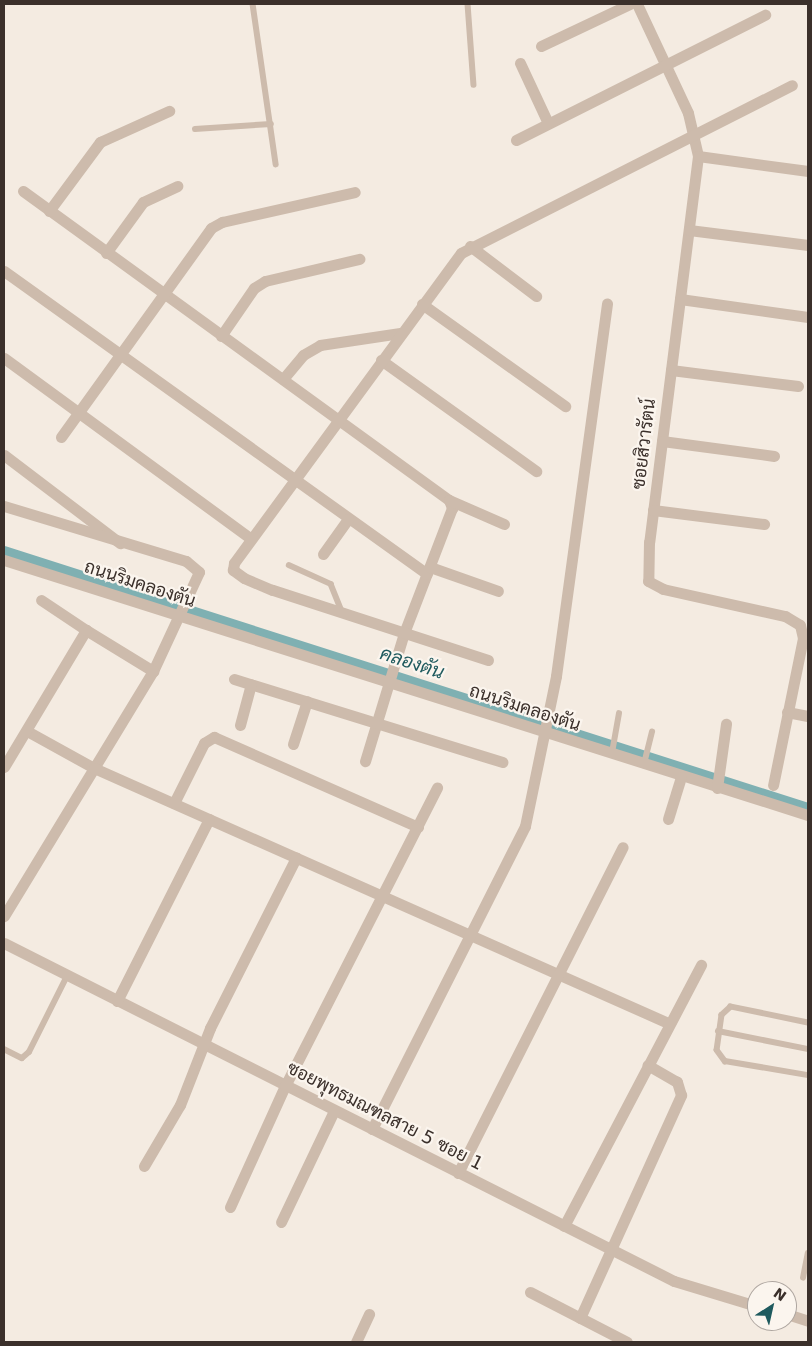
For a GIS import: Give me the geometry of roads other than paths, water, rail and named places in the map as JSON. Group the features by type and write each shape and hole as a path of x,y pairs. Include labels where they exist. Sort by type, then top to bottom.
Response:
{"street":[{"path":"541,46 630,4"},
{"name":"ซอยสิวารัตน์","path":"637,4 666,64 696,134 698,156 646,571 653,586 785,616 800,625 806,639 787,712 773,785"},
{"path":"516,140 765,15"},
{"path":"520,63 548,123"},
{"path":"488,660 272,590 233,570 250,538 293,479 422,304 470,246 792,85"},
{"path":"49,211 100,142 169,112"},
{"path":"698,156 808,171"},
{"path":"106,253 143,202 178,186"},
{"path":"22,192 449,500 504,524"},
{"path":"61,437 118,354 211,228 222,222 356,192"},
{"path":"689,230 808,245"},
{"path":"470,246 536,296"},
{"path":"221,336 254,288 265,282 359,259"},
{"path":"4,270 348,519 428,571 498,592"},
{"path":"680,299 808,318"},
{"path":"372,1130 472,935 525,826 547,715 607,303"},
{"path":"422,304 565,406"},
{"path":"283,380 303,355 320,345 400,333"},
{"path":"4,358 250,538"},
{"path":"382,360 536,471"},
{"path":"671,370 798,386"},
{"path":"662,441 774,456"},
{"path":"4,455 120,543"},
{"path":"365,761 404,633 452,508 449,500"},
{"path":"4,506 194,566 199,572 192,594 153,671 4,916"},
{"path":"653,510 764,524"},
{"path":"324,554 348,519"},
{"name":"ถนนริมคลองตัน","path":"4,560 390,678 681,777 718,781 808,815"},
{"path":"41,600 153,671"},
{"path":"4,767 86,630"},
{"path":"234,679 307,700 502,762"},
{"path":"240,725 251,684"},
{"path":"293,744 307,700"},
{"path":"787,712 808,716"},
{"path":"718,781 726,724"},
{"path":"27,730 94,768 668,1023"},
{"path":"174,804 204,744 214,737 418,827"},
{"path":"668,819 681,777"},
{"path":"230,1207 285,1086 437,788"},
{"path":"117,1001 209,819"},
{"path":"458,1173 623,847"},
{"path":"144,1166 183,1097 205,1044 296,858"},
{"name":"ซอยพุทธมณฑลสาย 5 ซอย 1","path":"4,943 674,1281 747,1303"},
{"path":"564,1226 668,1023 701,965"},
{"path":"580,1318 681,1095 677,1082 646,1065"},
{"path":"281,1222 334,1111"},
{"path":"530,1292 628,1342"},
{"path":"356,1342 368,1314"}],"lane":[{"path":"253,4 276,164"},
{"path":"468,4 474,85"},
{"path":"195,129 270,124"},
{"path":"289,565 331,584 344,613"},
{"path":"612,752 619,714"},
{"path":"644,763 652,732"},
{"path":"4,1049 22,1058 29,1052 67,976"},
{"path":"808,1023 731,1007 722,1015 718,1031 717,1050 725,1061 808,1075"},
{"path":"718,1031 808,1049"},
{"path":"803,1278 808,1253"}],"waterway":[{"name":"คลองตัน","path":"4,552 808,809"}]}
